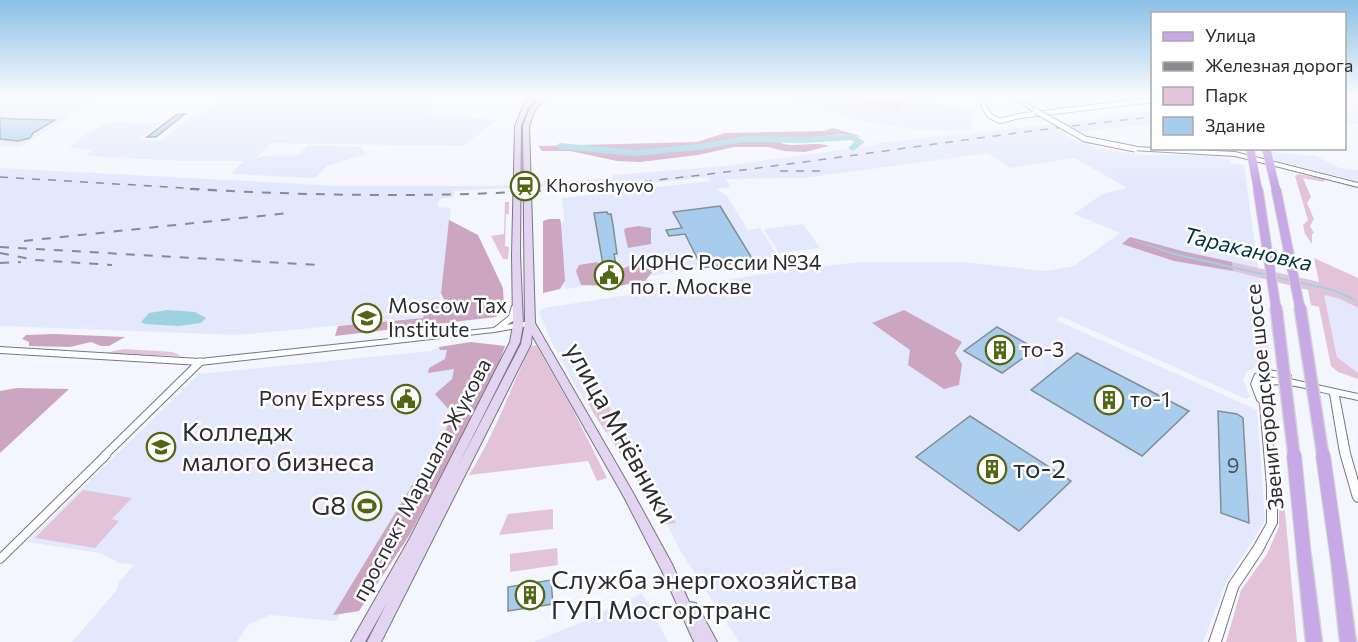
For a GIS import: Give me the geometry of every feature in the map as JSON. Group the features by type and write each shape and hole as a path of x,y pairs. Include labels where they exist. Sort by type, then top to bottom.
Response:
{"main road":[{"name":"проспект Маршала Жукова","path":"518,126 516,307 525,327"},
{"name":"проспект Маршала Жукова","path":"374,642 524,350 526,126"},
{"name":"Звенигородское шоссе","path":"1250,150 1270,255 1279,320 1314,642"},
{"name":"Звенигородское шоссе","path":"1266,150 1292,260 1304,327 1348,642"},
{"name":"проспект Маршала Жукова","path":"358,642 414,542 515,342 525,327"},
{"path":"525,327 546,346"},
{"path":"524,350 533,342 546,346"},
{"name":"улица Мнёвники","path":"546,346 667,568 716,642"},
{"name":"улица Мнёвники","path":"667,568 701,642"},
{"name":"улица Мнёвники","path":"692,608 710,642"}],"street":[{"path":"1062,126 1085,139 1151,150"},
{"path":"1153,150 1241,155 1358,184"},
{"path":"494,330 509,321 516,307"},
{"path":"0,351 200,362 525,327"},
{"path":"0,559 200,362"},
{"path":"1215,642 1233,586 1272,523 1272,486 1263,387 1271,380 1284,381 1358,397"},
{"path":"1334,392 1345,453 1358,498"},
{"name":"Звенигородское шоссе","path":"1341,586 1357,642"}],"shaded area":[{"path":"0,126 55,126 20,147 0,146"},
{"path":"101,126 157,126 140,139 162,140 180,126 489,126 463,146 272,143 255,158 276,154 298,155 308,145 361,147 366,154 327,166 315,178 231,174 244,161 182,161 85,156 93,150 69,148 84,135"},
{"path":"895,126 971,126 971,130 921,130"},
{"path":"1038,126 1134,126 1061,134 1100,149 1143,155 1215,155 1229,159 1231,163 1244,165 1272,367 1256,367 1247,371 1243,379 1250,397 1246,399 1060,316 1056,320 1257,410 1265,521 1226,582 1203,642 739,642 681,552 670,530 578,390 551,341 539,312 544,308 803,268 862,262 963,262 1045,271 1074,266 1120,233 1074,214 1102,194 1127,188 1075,158 1010,168 988,153 803,178 726,179 731,187 716,189 727,196 748,230 760,228 778,256 565,289 560,229 564,219 562,198 710,181 708,177 616,187 615,182 454,191 454,197 440,199 437,207 451,208 438,316 238,335 0,326 0,168 339,186 494,186 613,178 613,175 724,166 877,145 877,143"},
{"path":"833,128 863,137 841,134 798,139 782,138 777,141 789,145 823,144 829,146 805,152 784,151 768,147 734,147 698,155 640,162 617,161 570,151 542,151 538,146 697,142 725,133 824,131"},
{"path":"1272,152 1316,156 1340,168 1358,170 1358,181 1274,160"},
{"path":"560,219 565,281 560,289 543,293 543,221"},
{"path":"449,220 478,235 503,288 504,308 496,317 335,336 338,326 423,318 426,308 445,302 441,293"},
{"path":"803,224 820,248 779,253 764,229"},
{"path":"639,226 651,228 651,244 628,248 624,230"},
{"path":"1130,237 1232,262 1233,271 1174,261 1122,244"},
{"path":"644,260 651,263 653,271 645,281 618,286 581,285 576,271 579,265 598,262 605,283 624,278 622,269 631,265 632,262"},
{"path":"1324,295 1340,299 1358,308 1358,373 1337,357"},
{"path":"904,310 962,342 955,353 962,364 959,385 944,389 908,365 910,350 872,323"},
{"path":"26,335 125,337 109,346 91,342 70,347 29,346 29,342 22,339"},
{"path":"471,342 505,346 495,374 409,536 359,611 333,615 447,428 450,411 435,394 452,379 454,369 428,373 429,368 445,359 447,350 440,350 439,347"},
{"path":"439,347 454,351 460,410 388,538 336,621 270,615 248,625 237,642 72,642 116,591 119,582 134,565 119,563 100,553 27,542 199,374 431,351"},
{"path":"17,388 69,389 0,453 0,391"},
{"path":"642,593 668,642 534,642 586,620"}],"green space":[{"path":"1298,174 1324,179 1324,182 1303,178 1311,197 1307,203 1314,219 1310,226 1314,233 1312,244 1305,234 1303,225 1308,220 1295,176"},
{"path":"505,202 509,202 509,214 506,214 505,246 509,247 508,259 503,259 491,236 504,234"},
{"path":"1314,258 1358,278 1358,308 1340,299 1324,295 1337,357 1358,373 1358,379 1338,372 1331,366 1319,307 1311,305 1308,290 1233,271 1232,262 1319,282"},
{"path":"536,345 572,408 607,478 597,481 588,461 469,475 495,428 531,346"},
{"path":"124,349 173,352 181,356 104,353"},
{"path":"590,386 597,386 620,426 606,432 595,416 588,398"},
{"path":"622,429 652,480 644,483 638,481 608,434"},
{"path":"656,488 676,523 666,524 648,496 648,492"},
{"path":"1279,489 1283,490 1297,642 1226,642 1241,590 1267,554 1279,527"},
{"path":"83,490 132,498 112,519 119,521 95,548 35,538"},
{"path":"553,509 553,529 499,535 508,514"},
{"path":"557,548 558,565 510,572 510,554"}],"water":[{"path":"1127,238 1174,253 1333,289 1352,297 1358,303 1333,291 1174,255"},
{"path":"168,310 195,312 206,318 201,323 178,326 141,322 149,313"}],"building":[{"path":"0,126 45,126 33,133 30,138 18,141 0,139"},
{"path":"162,126 170,126 156,137 147,137"},
{"path":"720,206 753,260 702,268 685,234 669,236 666,230 682,228 673,212"},
{"path":"594,213 611,214 613,225 617,254 614,254 619,281 606,282"},
{"name":"то-3","path":"997,327 1036,349 1002,373 964,351"},
{"name":"то-1","path":"1077,353 1189,411 1142,456 1031,390"},
{"path":"1218,411 1237,414 1243,418 1249,523 1221,513"},
{"name":"то-2","path":"970,416 1071,481 1019,531 916,457"},
{"name":"Служба энергохозяйства ГУП Мосгортранс","path":"551,580 553,604 508,611 508,587"}],"waterway":[{"name":"Таракановка","path":"560,146 636,153 699,147 744,139 804,140 853,137 860,142 853,148"}],"railway":[{"path":"548,190 775,166 1076,126"},
{"path":"780,171 822,171"},
{"path":"0,177 218,190"},
{"path":"190,189 379,195 474,194 568,189"},
{"path":"24,241 289,213"},
{"path":"0,247 317,265"},
{"path":"0,253 35,260 112,265"},
{"path":"0,263 21,262"}],"place":[{"name":"Khoroshyovo","path":"525,186"},
{"name":"ИФНС России №34 по г. Москве","path":"609,275"},
{"name":"Moscow Tax Institute","path":"367,318"},
{"name":"то-3","path":"1000,350"},
{"name":"Pony Express","path":"406,399"},
{"name":"то-1","path":"1109,400"},
{"name":"Колледж малого бизнеса","path":"161,447"},
{"name":"то-2","path":"992,469"},
{"name":"G8","path":"367,506"},
{"name":"Служба энергохозяйства ГУП Мосгортранс","path":"530,595"}]}
